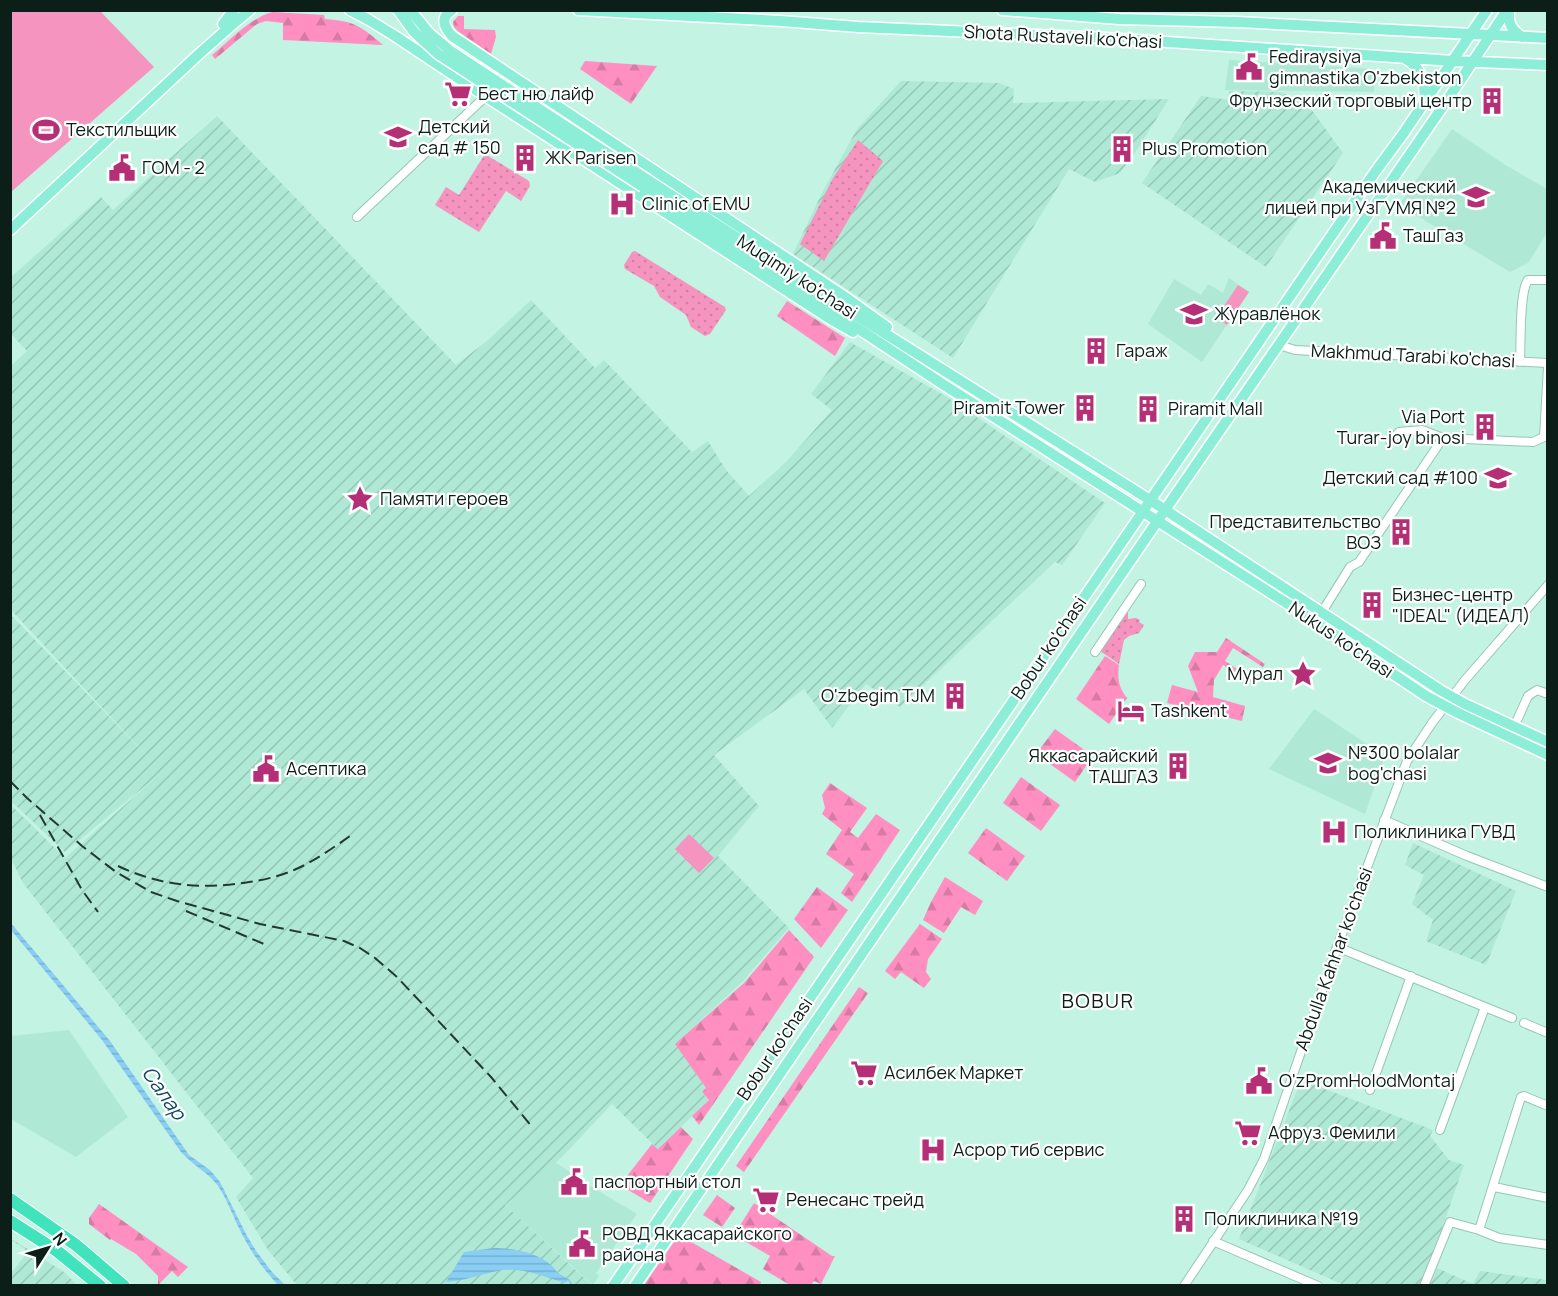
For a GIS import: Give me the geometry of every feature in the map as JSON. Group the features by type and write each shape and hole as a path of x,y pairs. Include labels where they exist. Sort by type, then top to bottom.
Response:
{"highway":[{"path":"10,1199 68,1238 124,1286"},
{"path":"10,1221 57,1251 100,1286"}],"main road":[{"path":"10,223 226,21 234,10"},
{"path":"10,230 232,24 250,10"},
{"path":"350,10 386,30 485,97 832,320 944,385"},
{"name":"Muqimiy ko'chasi","path":"398,10 414,32 438,54 1165,510"},
{"name":"Muqimiy ko'chasi","path":"410,10 429,33 452,52 944,385 1143,511"},
{"path":"452,10 444,19 445,27 452,36 848,298 949,373"},
{"name":"Shota Rustaveli ko'chasi","path":"578,10 858,27 1107,38 1453,61 1548,65"},
{"name":"Shota Rustaveli ko'chasi","path":"1002,10 1548,38"},
{"name":"Bobur ko'chasi","path":"617,1283 1487,10"},
{"name":"Bobur ko'chasi","path":"1508,10 1511,28 1522,37"},
{"name":"Bobur ko'chasi","path":"635,1286 1508,10"},
{"path":"463,82 460,73 463,63 471,57 481,55"},
{"path":"1402,57 1416,65 1420,72 1425,86 1424,103"},
{"path":"1244,364 1259,374"},
{"path":"1046,449 1053,445 1053,439"},
{"name":"Nukus ko'chasi","path":"1165,510 1452,697 1548,742"},
{"name":"Nukus ko'chasi","path":"1143,511 1426,696 1548,755"},
{"path":"971,763 977,761 982,763 985,773"}],"street":[{"path":"357,218 485,97"},
{"path":"1520,362 1523,297 1526,283 1528,280 1548,280"},
{"name":"Makhmud Tarabi ko'chasi","path":"1279,345 1295,350 1548,365"},
{"path":"1390,441 1399,432 1422,430 1443,438 1533,442 1544,437 1548,365"},
{"path":"1322,612 1350,567 1359,562 1443,438"},
{"path":"1095,652 1141,584"},
{"name":"Abdulla Kahhar ko'chasi","path":"1184,1286 1248,1190 1263,1159 1337,947 1407,761 1444,706 1548,585"},
{"path":"1514,727 1528,696 1538,690 1548,694"},
{"path":"1384,820 1467,856 1548,887"},
{"path":"1337,947 1512,1018"},
{"path":"1370,1090 1411,976"},
{"path":"1440,1130 1485,1007"},
{"path":"1524,1023 1548,1033"},
{"path":"1479,1230 1521,1097 1524,1096 1548,1106"},
{"path":"1494,1186 1548,1198"},
{"path":"1424,1286 1450,1222 1499,1238 1548,1245"},
{"path":"1213,1241 1318,1286"}],"shaded area":[{"name":"Текстильщик","path":"11,10 100,11 154,67 11,192"},
{"path":"1229,60 1374,69 1374,92 1225,90"},
{"path":"901,81 999,83 1014,89 1013,103 1169,99 1120,173 1095,182 1069,169 953,358 793,254 822,193 857,129"},
{"path":"1229,91 1280,92 1306,102 1343,153 1266,267 1142,183 1201,96 1229,100"},
{"path":"217,116 456,365 488,340 531,300 595,368 604,360 692,452 708,441 726,470 749,496 786,462 832,410 811,394 850,342 947,397 1105,503 1062,565 1055,562 900,707 866,684 832,728 804,689 714,755 759,806 718,856 789,928 743,981 676,1044 706,1088 702,1093 709,1100 658,1149 612,1104 561,1158 505,1205 592,1285 297,1285 268,1250 236,1197 253,1178 23,883 11,859 11,811 13,807 65,858 162,772 65,852 13,803 11,806 11,615 151,760 11,610 11,366 27,351 11,334 10,278 101,197 113,210"},
{"name":"Академический лицей при УзГУМЯ №2","path":"1452,129 1507,166 1547,189 1547,233 1528,263 1510,272 1399,205"},
{"path":"858,140 883,161 824,261 800,244 833,178"},
{"path":"485,154 529,181 530,186 521,201 506,191 479,232 435,205 446,187 459,195"},
{"path":"635,251 725,307 726,310 710,334 705,336 691,327 686,315 660,297 654,286 625,269 624,265"},
{"name":"Журавлёнок","path":"1229,278 1249,292 1202,362 1148,324 1174,279 1201,295 1208,284 1223,293"},
{"path":"1238,285 1249,292 1227,325 1216,318"},
{"path":"1126,611 1128,619 1136,618 1144,625 1139,633 1124,640 1119,664 1100,651"},
{"name":"№300 bolalar bog'chasi","path":"1314,709 1385,756 1365,814 1269,769"},
{"path":"689,834 714,858 699,873 675,849"},
{"path":"1413,843 1516,891 1486,965 1426,941 1433,920 1412,904 1424,875 1405,865"},
{"path":"69,1030 128,1117 76,1157 11,1119 11,1036"},
{"path":"1301,1080 1433,1130 1430,1136 1449,1160 1464,1165 1421,1285 1344,1285 1239,1239"},
{"name":"РОВД Яккасарайского района","path":"554,1161 637,1214 596,1273 599,1276 593,1285 505,1205"},
{"path":"10,1238 64,1272 77,1285 11,1285 11,1273 24,1257 26,1250"},
{"path":"1437,1268 1473,1284 1480,1271 1547,1280 1547,1285 1430,1285"}],"green space":[{"path":"273,12 324,15 325,19 343,21 357,26 383,45 283,40 283,23 266,21 257,24 215,59 212,55 241,30"},
{"path":"458,16 464,16 464,29 495,30 496,37 491,54 454,27 453,22"},
{"path":"585,61 657,66 631,104 580,69"},
{"path":"787,301 845,338 835,356 777,316"},
{"path":"1226,638 1265,664 1263,667 1233,648 1225,661 1252,679 1250,682 1223,665 1214,680 1213,697 1245,706 1242,721 1167,703 1172,685 1198,692 1188,666 1195,652 1217,652"},
{"path":"1105,656 1119,665 1119,683 1127,698 1109,724 1076,699"},
{"path":"1055,729 1093,756 1075,782 1036,754"},
{"path":"1021,777 1060,805 1041,831 1003,803"},
{"path":"830,783 867,808 850,832 858,838 876,814 900,830 852,902 841,893 854,874 826,854 842,830 822,814 825,808 822,795"},
{"path":"986,828 1025,856 1007,881 968,853"},
{"path":"945,877 983,901 975,915 961,907 944,933 923,920"},
{"path":"817,887 848,910 821,948 794,919"},
{"path":"920,924 942,939 928,959 926,972 931,979 924,988 901,972 895,979 885,971"},
{"path":"789,930 814,957 699,1125 692,1116 709,1100 702,1092 706,1088 675,1044 744,983"},
{"path":"859,987 868,993 744,1172 736,1166"},
{"path":"681,1127 693,1139 650,1203 620,1185 652,1144 658,1149"},
{"path":"717,1195 735,1208 722,1227 703,1215"},
{"path":"754,1203 835,1256 821,1284 814,1281 811,1285 790,1285 763,1269 770,1256 734,1235"},
{"path":"99,1204 188,1267 178,1277 172,1271 158,1285 158,1276 136,1254 110,1240 89,1224 89,1218"},
{"path":"679,1235 761,1282 760,1285 644,1285"}],"water":[{"name":"Салар","path":"10,922 110,1041 189,1155 210,1170 220,1182 256,1251 285,1285 278,1285 261,1265 243,1236 218,1186 181,1152 102,1040 11,930"},
{"path":"493,1248 531,1254 545,1261 569,1280 565,1283 519,1270 503,1270 446,1282 464,1252"}],"waterway":[{"path":"569,1280 572,1286"}],"railway":[{"path":"10,781 82,846 116,872 151,892 260,924 344,941 360,948 397,977 491,1077 533,1128"},
{"path":"40,815 82,890 98,912"},
{"path":"118,866 150,878 182,885 232,884 266,879 294,870 353,834"},
{"path":"186,911 264,944"}],"place":[{"name":"Fediraysiya gimnastika O'zbekiston","path":"1249,67"},
{"name":"Бест ню лайф","path":"458,94"},
{"name":"Фрунзеский торговый центр","path":"1492,101"},
{"name":"Текстильщик","path":"46,130"},
{"name":"Детский сад # 150","path":"398,137"},
{"name":"Plus Promotion","path":"1122,149"},
{"name":"ЖК Parisen","path":"525,158"},
{"name":"ГОМ - 2","path":"122,168"},
{"name":"Академический лицей при УзГУМЯ №2","path":"1476,197"},
{"name":"Clinic of EMU","path":"622,204"},
{"name":"ТашГаз","path":"1383,236"},
{"name":"Журавлёнок","path":"1194,314"},
{"name":"Гараж","path":"1096,351"},
{"name":"Piramit Tower","path":"1085,408"},
{"name":"Piramit Mall","path":"1148,409"},
{"name":"Via Port Turar-joy binosi","path":"1485,427"},
{"name":"Детский сад #100","path":"1498,478"},
{"name":"Памяти героев","path":"360,499"},
{"name":"Представительство ВОЗ","path":"1401,532"},
{"name":"Бизнес-центр \"IDEAL\" (ИДЕАЛ)","path":"1372,605"},
{"name":"Мурал","path":"1303,674"},
{"name":"O'zbegim TJM","path":"955,696"},
{"name":"Tashkent","path":"1131,711"},
{"name":"№300 bolalar bog'chasi","path":"1328,763"},
{"name":"Яккасарайский ТАШГАЗ","path":"1178,766"},
{"name":"Асептика","path":"266,769"},
{"name":"Поликлиника ГУВД","path":"1334,832"},
{"name":"Асилбек Маркет","path":"864,1073"},
{"name":"O'zPromHolodMontaj","path":"1259,1081"},
{"name":"Афруз. Фемили","path":"1248,1133"},
{"name":"Асрор тиб сервис","path":"933,1150"},
{"name":"паспортный стол","path":"574,1182"},
{"name":"Ренесанс трейд","path":"766,1200"},
{"name":"Поликлиника №19","path":"1184,1219"},
{"name":"РОВД Яккасарайского района","path":"582,1244"}],"district":[{"name":"BOBUR","path":"1098,1001"}]}
